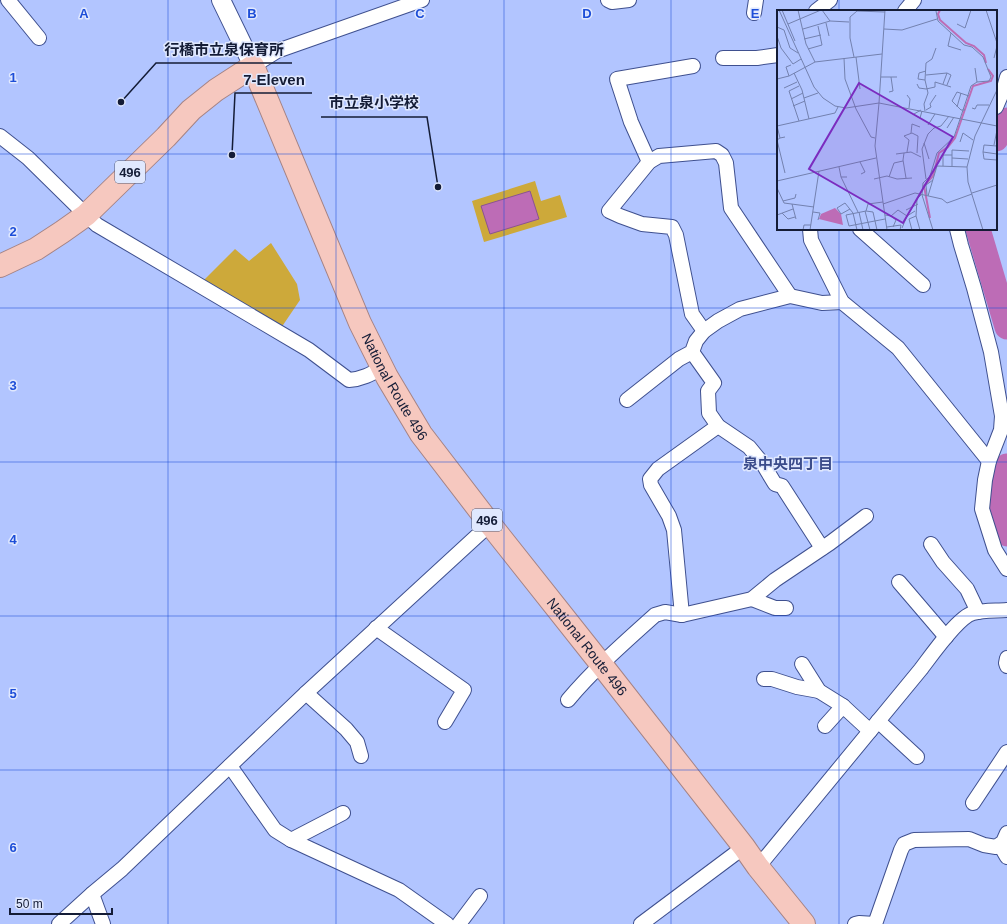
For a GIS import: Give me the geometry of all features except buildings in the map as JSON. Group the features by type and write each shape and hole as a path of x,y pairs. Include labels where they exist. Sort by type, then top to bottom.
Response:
{"highway":[{"name":"496","path":"0,266 36,249 86,215 166,137 191,110 216,90 253,66"},
{"name":"National Route 496","path":"253,66 360,323 382,368 421,434 804,924"}],"street":[{"path":"8,0 39,38"},
{"path":"221,0 253,66 277,51 422,0"},
{"path":"608,0 612,2 629,0"},
{"path":"817,10 830,0"},
{"path":"906,10 914,0"},
{"path":"723,58 756,58 777,55"},
{"path":"649,162 631,122 617,79 693,66"},
{"path":"997,105 1007,77"},
{"path":"0,136 28,158 97,225 309,350 349,380 357,380 382,368"},
{"path":"704,331 692,314 676,235 672,227 642,224 609,211 649,162 659,156 716,151 722,155 726,162 731,208 790,296"},
{"path":"810,230 812,240 842,302 898,348 989,461"},
{"path":"861,230 923,285"},
{"path":"957,230 991,352 1002,416 1001,430 989,461 982,509 995,550 1007,569"},
{"path":"627,400 679,359 692,352 696,341 704,331 718,321 740,309 790,296 822,303 842,302"},
{"path":"692,352 714,383 708,391 709,413 718,426 749,447 763,464 775,484 782,486 822,548"},
{"path":"682,615 674,530 669,516 651,485 650,479 658,469 718,426"},
{"path":"568,700 601,664 655,615 665,612 682,615 752,599 775,580 830,543 866,516"},
{"path":"58,924 122,869 306,693 490,524"},
{"path":"930,544 943,562 967,589 978,612"},
{"path":"899,582 946,636"},
{"path":"752,599 775,608 786,608"},
{"path":"758,867 921,669 946,636 962,619 971,613 1007,610"},
{"path":"376,628 464,690 445,722"},
{"path":"1007,658 1007,666"},
{"path":"802,664 819,691"},
{"path":"764,679 772,678 797,687 819,691 874,726 917,757"},
{"path":"306,693 346,729 357,742 361,756"},
{"path":"825,726 843,706"},
{"path":"973,803 1007,752"},
{"path":"230,766 275,830 291,840 399,890 447,924"},
{"path":"291,840 343,813"},
{"path":"1003,839 1007,858"},
{"path":"855,924 859,922 875,924 904,844 914,840 968,840 996,847 1003,839"},
{"path":"642,924 744,847"},
{"path":"92,894 103,924"},
{"path":"459,924 480,896"}],"shaded area":[{"path":"535,181 541,201 560,195 567,217 484,242 472,201"},
{"path":"530,191 539,219 490,234 481,206"},
{"path":"271,243 297,284 300,300 281,328 203,281 235,249 249,261"}],"waterway":[{"path":"997,137 1007,120"},
{"path":"978,230 1007,327"},
{"path":"1007,466 1002,472 999,498 1002,524 1007,534"}],"place":[{"name":"行橋市立泉保育所","path":"121,102"},
{"name":"7-Eleven","path":"232,155"},
{"name":"市立泉小学校","path":"438,187"}],"district":[{"name":"泉中央四丁目","path":"788,464"}]}
